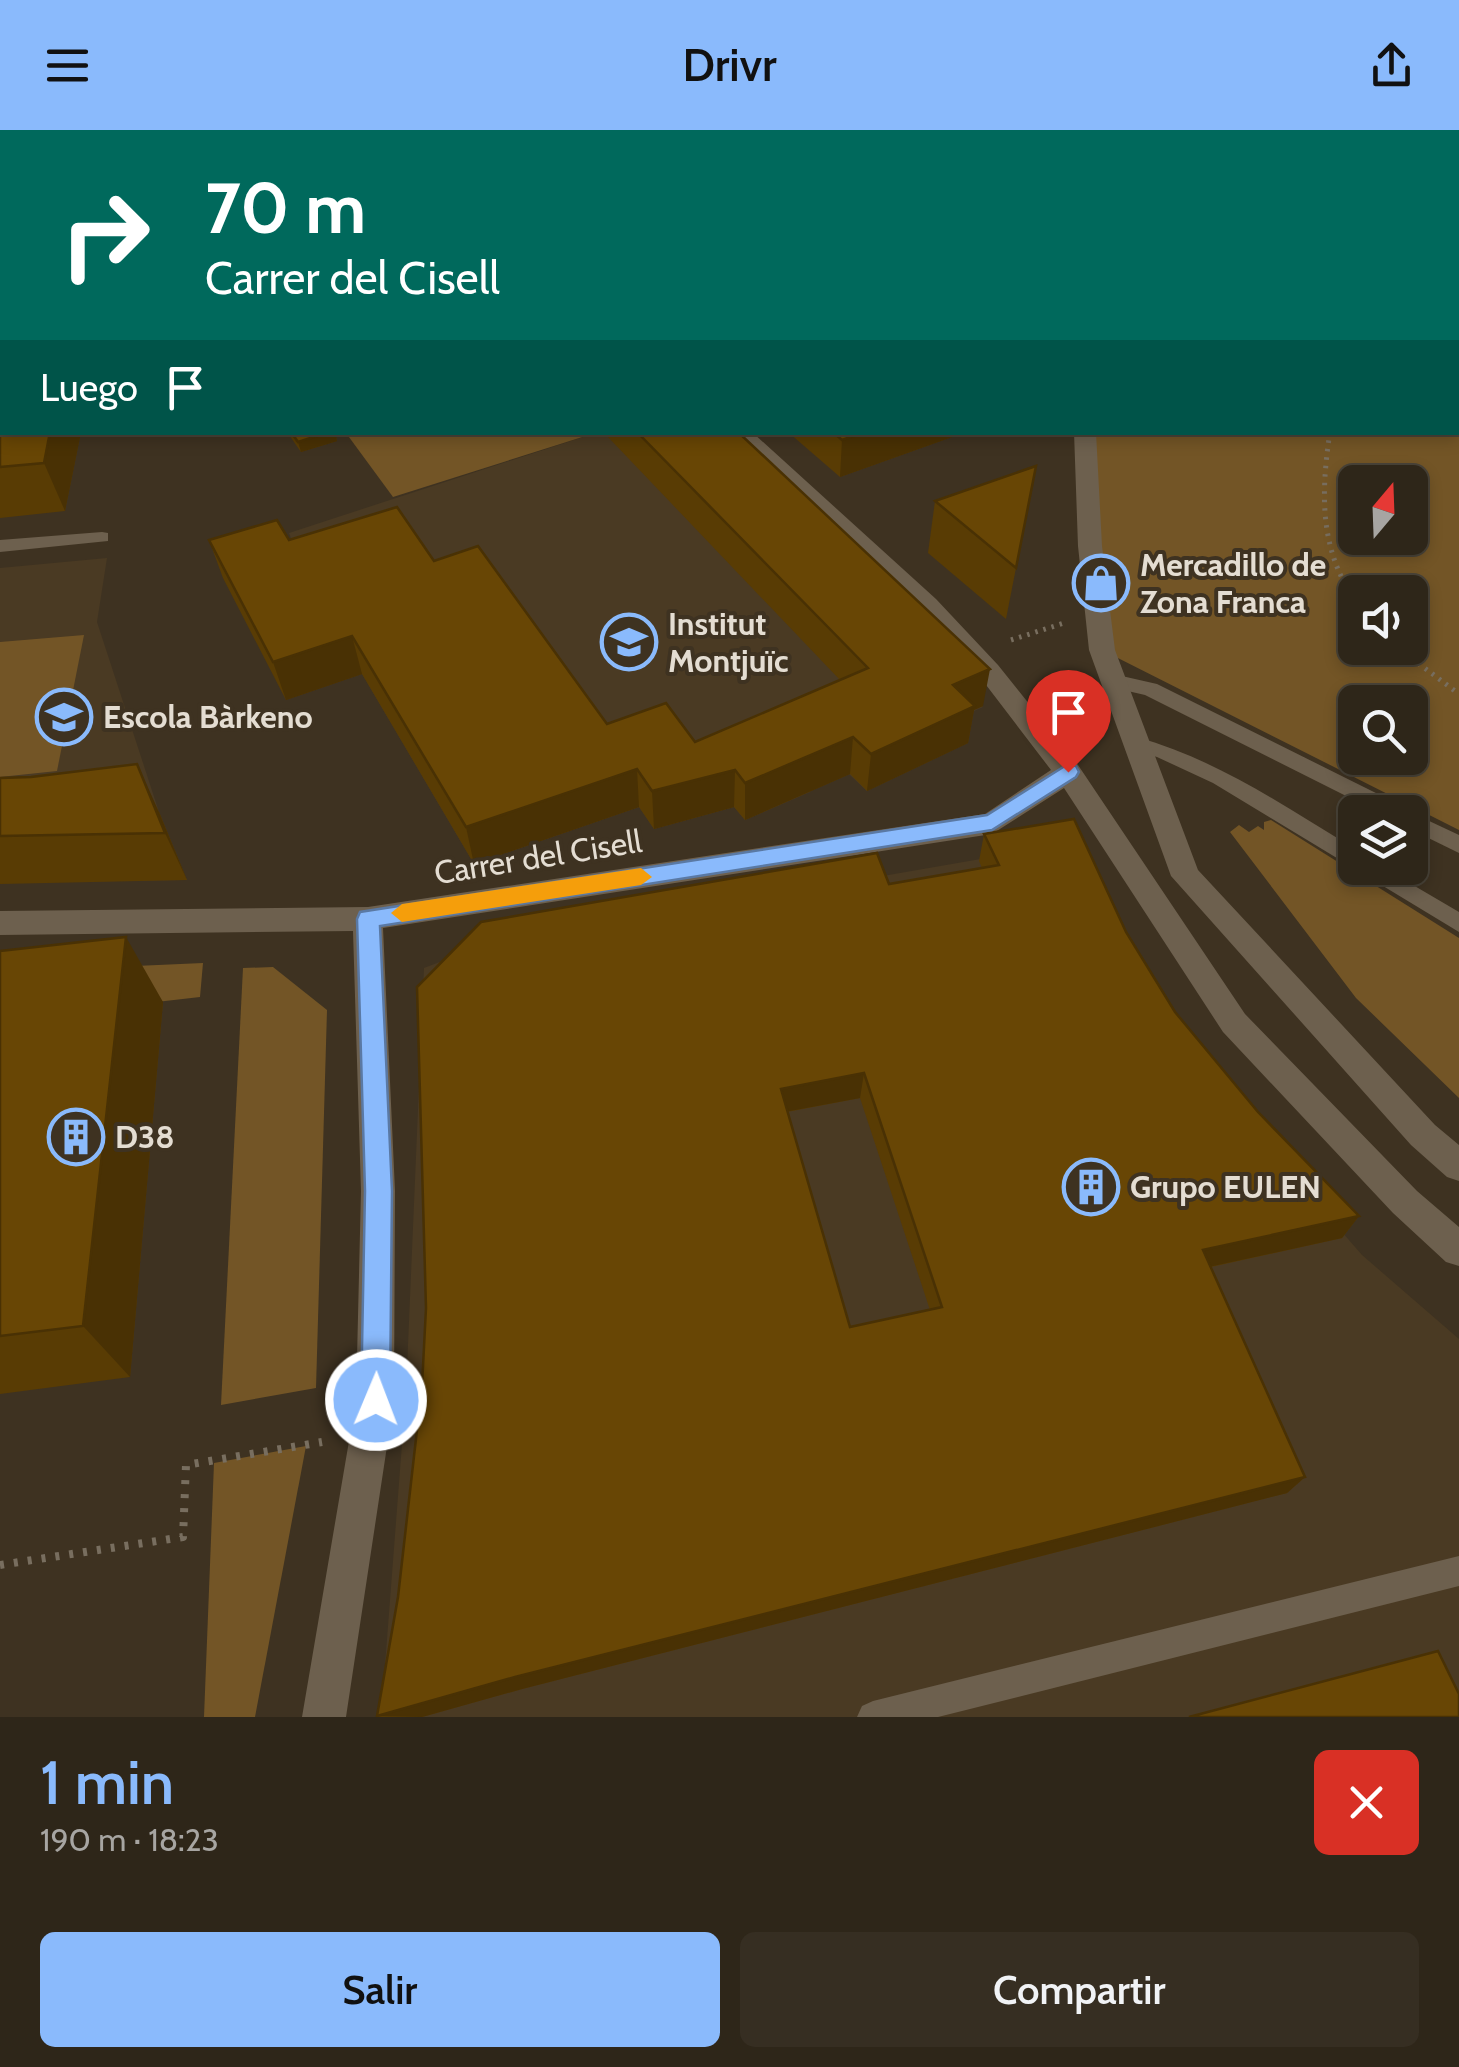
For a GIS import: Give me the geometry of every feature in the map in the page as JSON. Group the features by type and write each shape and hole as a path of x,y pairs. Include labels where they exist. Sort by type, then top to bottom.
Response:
{"street":[{"path":"742,435 927,604 989,671 1068,772 1234,1023 1405,1202 1459,1250"},
{"path":"1085,435 1090,546 1102,650 1186,876 1422,1135 1459,1166"},
{"name":"Carrer del Cisell","path":"0,923 368,919 992,822 1068,772"},
{"path":"324,1717 376,1400 378,1191 368,919"}],"lane":[{"path":"0,546 102,536"},
{"path":"1113,681 1150,690 1362,795"},
{"path":"1137,744 1160,749 1240,791 1338,850"},
{"path":"1428,829 1459,844"},
{"path":"1395,885 1459,924"},
{"path":"872,1717 1459,1571"}],"path":[{"path":"1330,435 1321,488 1338,580"},
{"path":"1011,640 1065,623"},
{"path":"1421,665 1459,694"},
{"path":"0,1565 183,1537 186,1465 322,1442"}],"shaded area":[{"path":"347,435 589,435 393,497"},
{"name":"Institut Montjuïc","path":"589,435 701,435 983,707 947,723 867,791 834,760 800,779 810,792 745,820 734,807 654,829 639,807 474,864 305,577 289,533"},
{"path":"1085,435 1459,435 1459,830 1428,814 1428,795 1390,795 1350,775 1428,775 1428,685 1338,685 1338,769 1102,650"},
{"name":"Escola Bàrkeno","path":"107,558 97,622 159,812 187,880 0,883 0,568"},
{"path":"84,635 57,771 0,777 0,642"},
{"path":"1271,820 1338,862 1338,885 1375,885 1459,938 1459,1098 1356,998 1230,832 1239,825 1249,832 1258,826 1264,830 1264,822"},
{"path":"1067,844 1161,1024 1362,1255 1459,1339 1459,1717 381,1717 406,1392 424,968 481,946"},
{"path":"203,963 200,997 0,1020 0,972"},
{"path":"273,967 327,1010 316,1388 221,1405 243,968"},
{"path":"306,1446 255,1717 204,1717 214,1463"}],"building":[{"path":"0,435 49,435 44,463 0,467"},
{"path":"293,435 320,435 298,442"},
{"path":"640,435 741,435 990,669 953,685 975,706 871,754 853,737 745,783 735,770 652,791 637,769 466,827 352,636 273,662 209,540 277,520 289,540 397,507 434,561 478,546 607,724 666,703 695,742 868,668"},
{"path":"1036,466 1016,568 935,501"},
{"path":"137,764 165,833 0,836 0,778"},
{"path":"1074,819 1126,932 1175,1012 1258,1112 1359,1216 1203,1250 1305,1477 515,1677 377,1716 398,1597 422,1386 426,1308 417,987 481,922 877,853 889,884 999,865 984,834","holes":["864,1073 942,1307 850,1327 781,1089"]},
{"path":"126,937 83,1326 0,1336 0,951"},
{"path":"1438,1651 1459,1694 1459,1717 1189,1717"}],"slow traffic":[{"path":"402,913 641,877"}],"place":[{"name":"Mercadillo de Zona Franca","path":"1101,583"},
{"name":"Institut Montjuïc","path":"629,642"},
{"name":"Escola Bàrkeno","path":"64,717"},
{"name":"D38","path":"76,1137"},
{"name":"Grupo EULEN","path":"1091,1187"}],"route":[{"path":"376,1400 376,1050 368,919 992,822 1068,772"}]}
